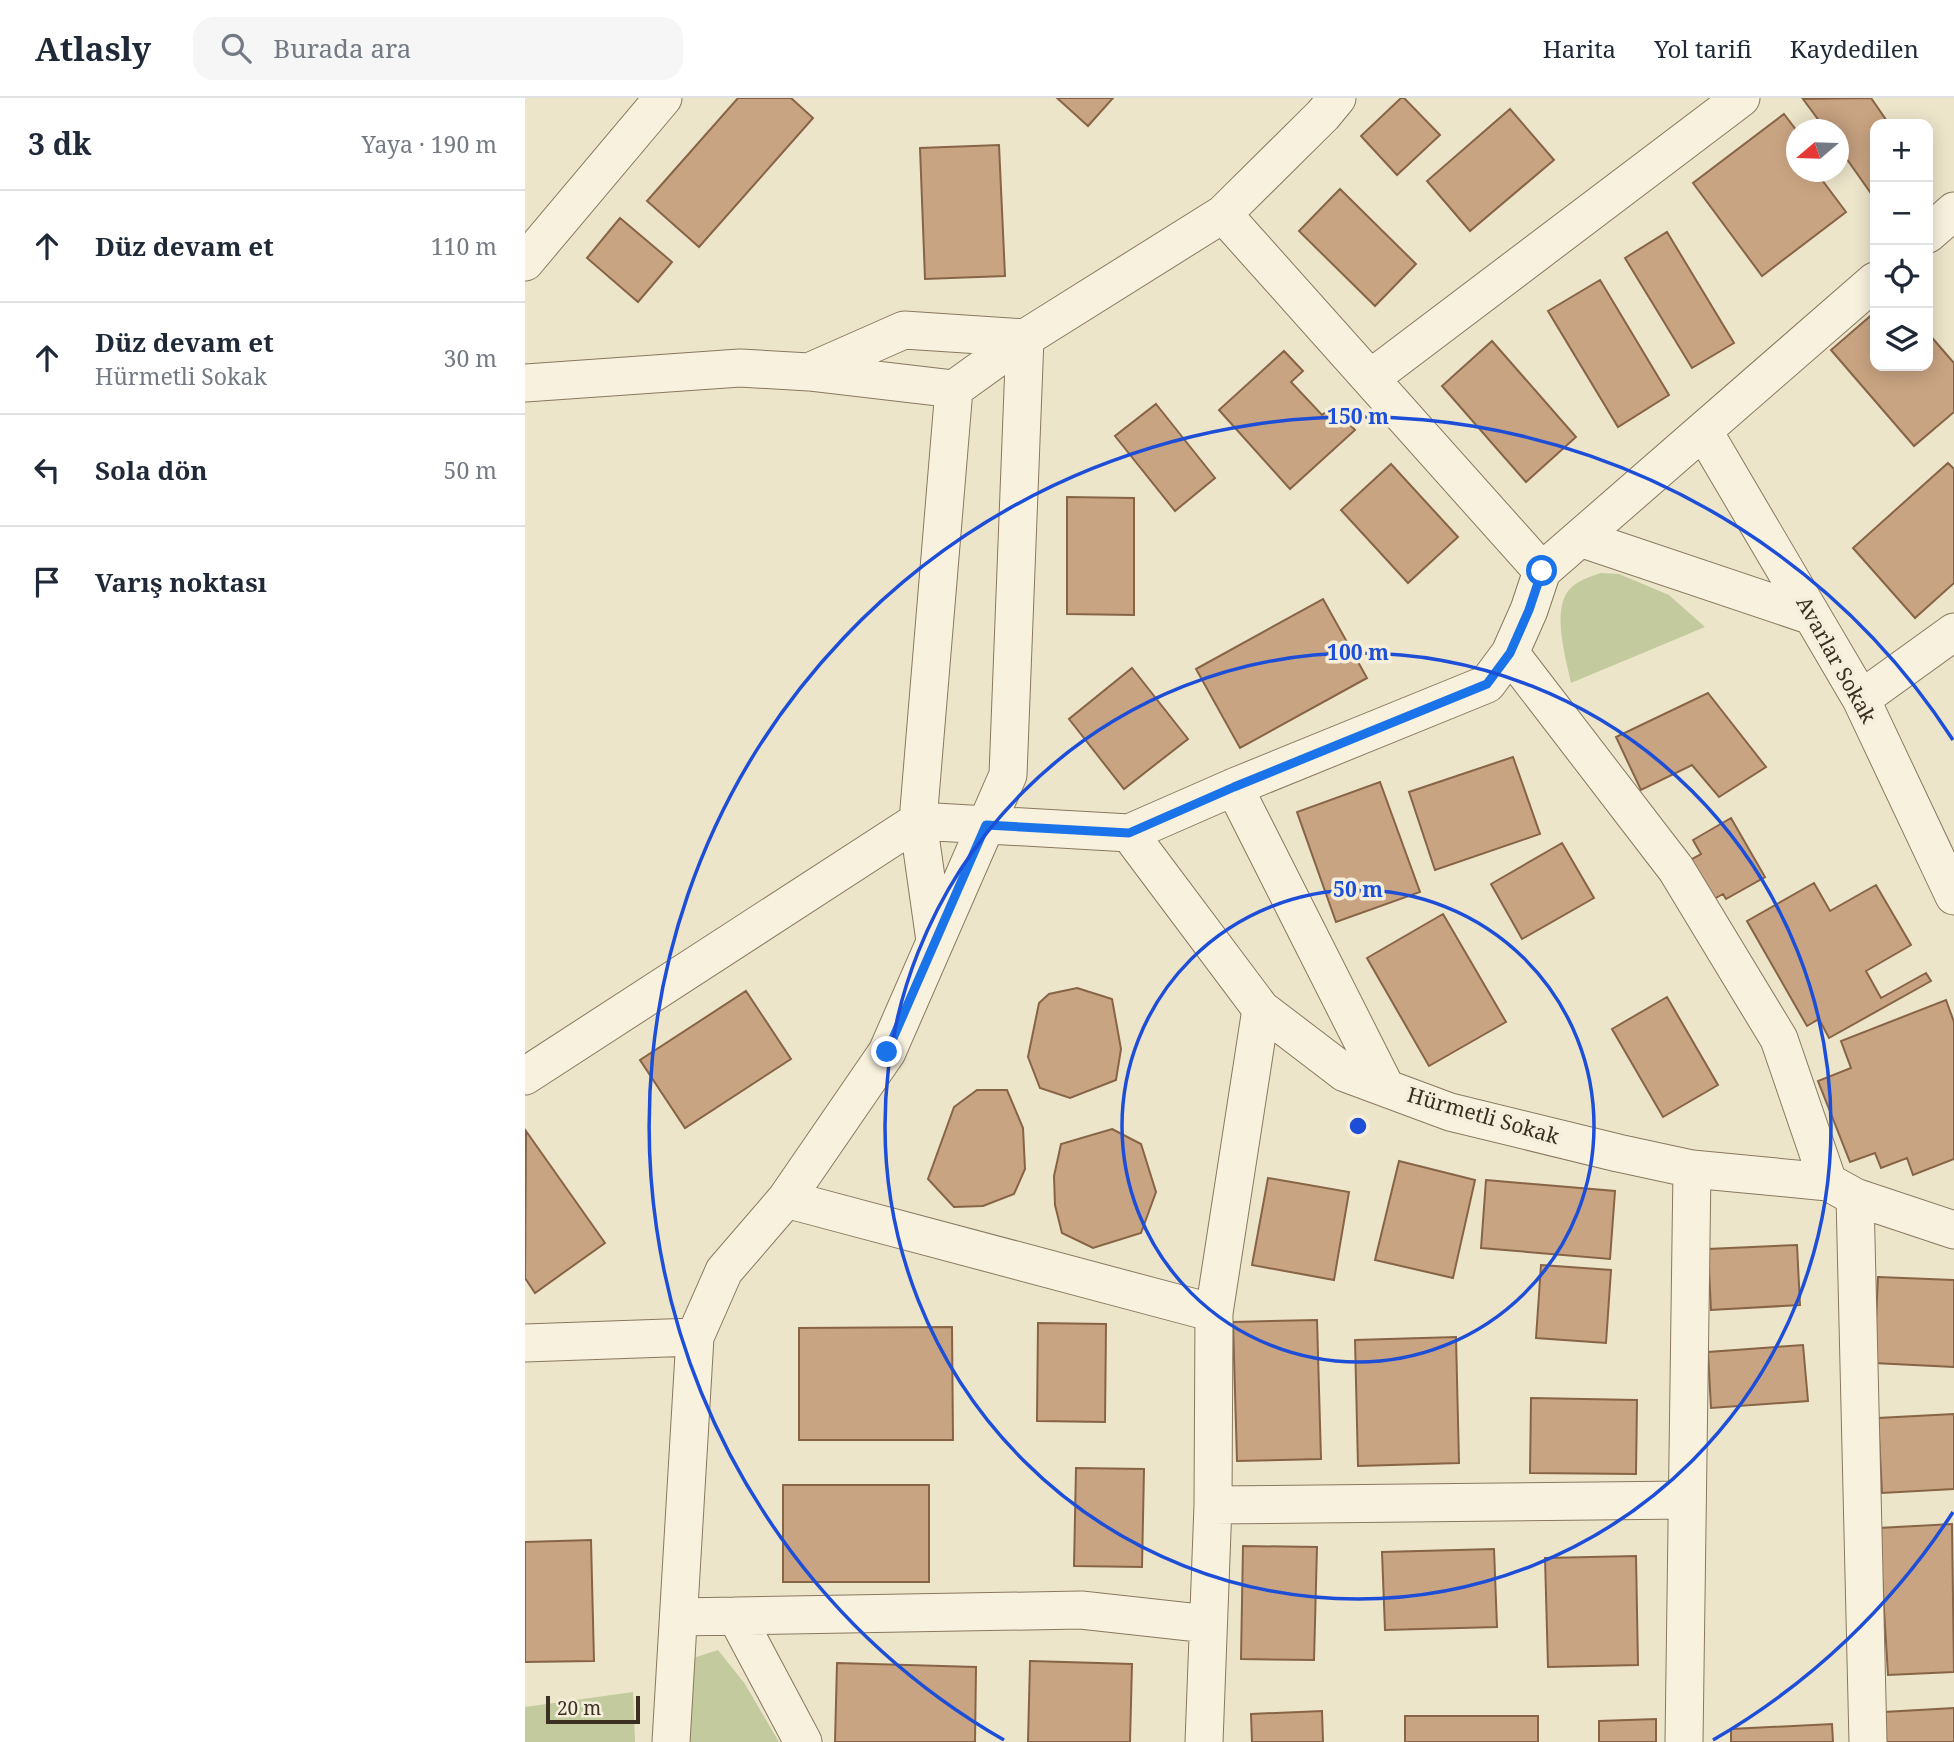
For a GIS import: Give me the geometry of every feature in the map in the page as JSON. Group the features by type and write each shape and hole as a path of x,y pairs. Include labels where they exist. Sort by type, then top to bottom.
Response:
{"street":[{"path":"525,262 663,98"},
{"path":"525,383 740,368 809,372 954,389 1024,338 1223,214 1337,98"},
{"path":"1371,378 1741,98"},
{"path":"1933,230 1954,211"},
{"path":"1223,214 1542,571"},
{"path":"525,1076 918,821 1129,833 1234,787 1487,684 1510,653 1542,571 1870,285"},
{"path":"809,372 904,330 1024,338"},
{"path":"671,1742 695,1337 725,1270 786,1199 887,1052 1007,775 1024,338"},
{"path":"935,941 918,821 954,389"},
{"name":"Avarlar Sokak","path":"1704,432 1861,699 1954,897"},
{"path":"1580,538 1812,616"},
{"path":"1861,699 1954,632"},
{"path":"1510,653 1676,869 1779,1039 1841,1190 1868,1742"},
{"path":"1234,787 1386,1088"},
{"name":"Hürmetli Sokak","path":"1129,833 1261,1009 1345,1073 1450,1112 1692,1169 1841,1190 1954,1230"},
{"path":"1204,1742 1213,1505 1214,1312 1261,1009"},
{"path":"1683,1742 1692,1169"},
{"path":"786,1199 1214,1312"},
{"path":"525,1343 695,1337"},
{"path":"1213,1505 1687,1500"},
{"path":"679,1617 1081,1610 1208,1624"},
{"path":"736,1616 803,1742"}],"green space":[{"path":"1601,573 1619,574 1669,595 1705,627 1571,683 1562,636 1563,600 1575,585"},
{"path":"718,1650 745,1684 779,1742 685,1742 690,1659"},
{"path":"633,1692 635,1742 525,1742 525,1707"}],"building":[{"path":"738,98 791,98 813,118 699,247 647,201"},
{"path":"1057,98 1113,98 1088,126"},
{"path":"1401,98 1440,135 1397,175 1361,136"},
{"path":"1871,98 1886,119 1870,119 1870,192 1849,162 1849,119 1818,119 1803,99"},
{"path":"1510,109 1554,160 1470,231 1427,181"},
{"path":"1784,114 1788,119 1786,182 1824,182 1846,212 1762,276 1693,183"},
{"path":"999,145 1005,276 925,279 920,148"},
{"path":"1340,189 1416,264 1375,306 1299,231"},
{"path":"620,218 672,262 638,302 587,258"},
{"path":"1667,232 1734,343 1692,368 1625,258"},
{"path":"1600,280 1669,395 1618,427 1548,311"},
{"path":"1870,316 1870,371 1933,371 1933,339 1954,363 1954,412 1914,446 1831,350"},
{"path":"1492,341 1576,437 1526,482 1442,386"},
{"path":"1284,351 1303,371 1291,382 1322,415 1333,406 1355,430 1290,489 1219,410"},
{"path":"1156,404 1215,478 1175,511 1115,436"},
{"path":"1948,463 1954,469 1954,583 1915,618 1853,548"},
{"path":"1391,464 1458,537 1408,583 1341,510"},
{"path":"1067,497 1134,498 1134,615 1067,614"},
{"path":"1323,599 1367,678 1240,748 1196,669"},
{"path":"1132,668 1188,739 1124,789 1069,719"},
{"path":"1708,693 1766,767 1719,797 1692,765 1641,790 1616,737"},
{"path":"1513,757 1540,834 1435,870 1409,792"},
{"path":"1380,782 1420,892 1336,922 1297,812"},
{"path":"1731,818 1765,877 1726,899 1723,894 1707,903 1685,863 1701,854 1693,840"},
{"path":"1562,843 1594,898 1522,939 1491,884"},
{"path":"1814,883 1830,911 1876,885 1911,945 1866,971 1881,998 1926,973 1931,981 1829,1038 1819,1019 1807,1026 1747,921"},
{"path":"1443,914 1506,1022 1429,1066 1367,958"},
{"path":"1077,988 1112,999 1121,1049 1116,1080 1070,1098 1040,1088 1028,1057 1039,1003 1049,994"},
{"path":"746,991 791,1059 685,1128 640,1060"},
{"path":"1667,997 1718,1085 1663,1117 1612,1029"},
{"path":"1946,1000 1954,1022 1954,1159 1913,1175 1907,1158 1881,1168 1875,1153 1850,1162 1818,1081 1851,1068 1841,1041"},
{"path":"977,1090 1007,1090 1023,1128 1025,1169 1014,1194 983,1206 954,1207 928,1179 954,1107"},
{"path":"1112,1129 1141,1144 1156,1192 1141,1233 1093,1248 1062,1233 1055,1205 1054,1176 1061,1144"},
{"path":"526,1131 605,1243 535,1293 525,1278"},
{"path":"1399,1161 1475,1180 1453,1278 1375,1260"},
{"path":"1268,1178 1349,1192 1334,1280 1252,1265"},
{"path":"1486,1180 1615,1191 1610,1259 1481,1248"},
{"path":"1797,1245 1800,1305 1711,1310 1708,1249"},
{"path":"1541,1265 1611,1270 1606,1343 1536,1338"},
{"path":"1878,1277 1954,1280 1954,1367 1874,1363"},
{"path":"1317,1320 1321,1459 1237,1461 1233,1322"},
{"path":"1038,1323 1106,1324 1105,1422 1037,1421"},
{"path":"952,1327 953,1440 799,1440 799,1328"},
{"path":"1456,1337 1459,1463 1358,1466 1355,1340"},
{"path":"1803,1345 1808,1401 1711,1408 1708,1352"},
{"path":"1531,1398 1637,1400 1636,1474 1530,1473"},
{"path":"1954,1414 1954,1489 1882,1493 1878,1418"},
{"path":"1076,1468 1144,1469 1142,1567 1074,1566"},
{"path":"783,1485 929,1485 929,1582 783,1582"},
{"path":"1952,1524 1954,1672 1888,1675 1879,1528"},
{"path":"591,1540 594,1661 525,1662 525,1542"},
{"path":"1243,1546 1317,1547 1314,1660 1241,1659"},
{"path":"1494,1549 1497,1627 1385,1630 1382,1552"},
{"path":"1636,1556 1638,1665 1548,1667 1545,1558"},
{"path":"1030,1661 1132,1664 1130,1742 1028,1742"},
{"path":"837,1663 976,1667 975,1742 835,1742"},
{"path":"1954,1708 1954,1742 1885,1742 1884,1712"},
{"path":"1322,1711 1323,1742 1252,1742 1251,1714"},
{"path":"1405,1716 1538,1716 1538,1742 1405,1742"},
{"path":"1656,1719 1656,1742 1599,1742 1599,1721"},
{"path":"1832,1724 1833,1742 1731,1742 1731,1729"}],"route":[{"path":"887,1052 986,825 1129,833 1234,787 1487,684 1510,653 1542,571"}]}
